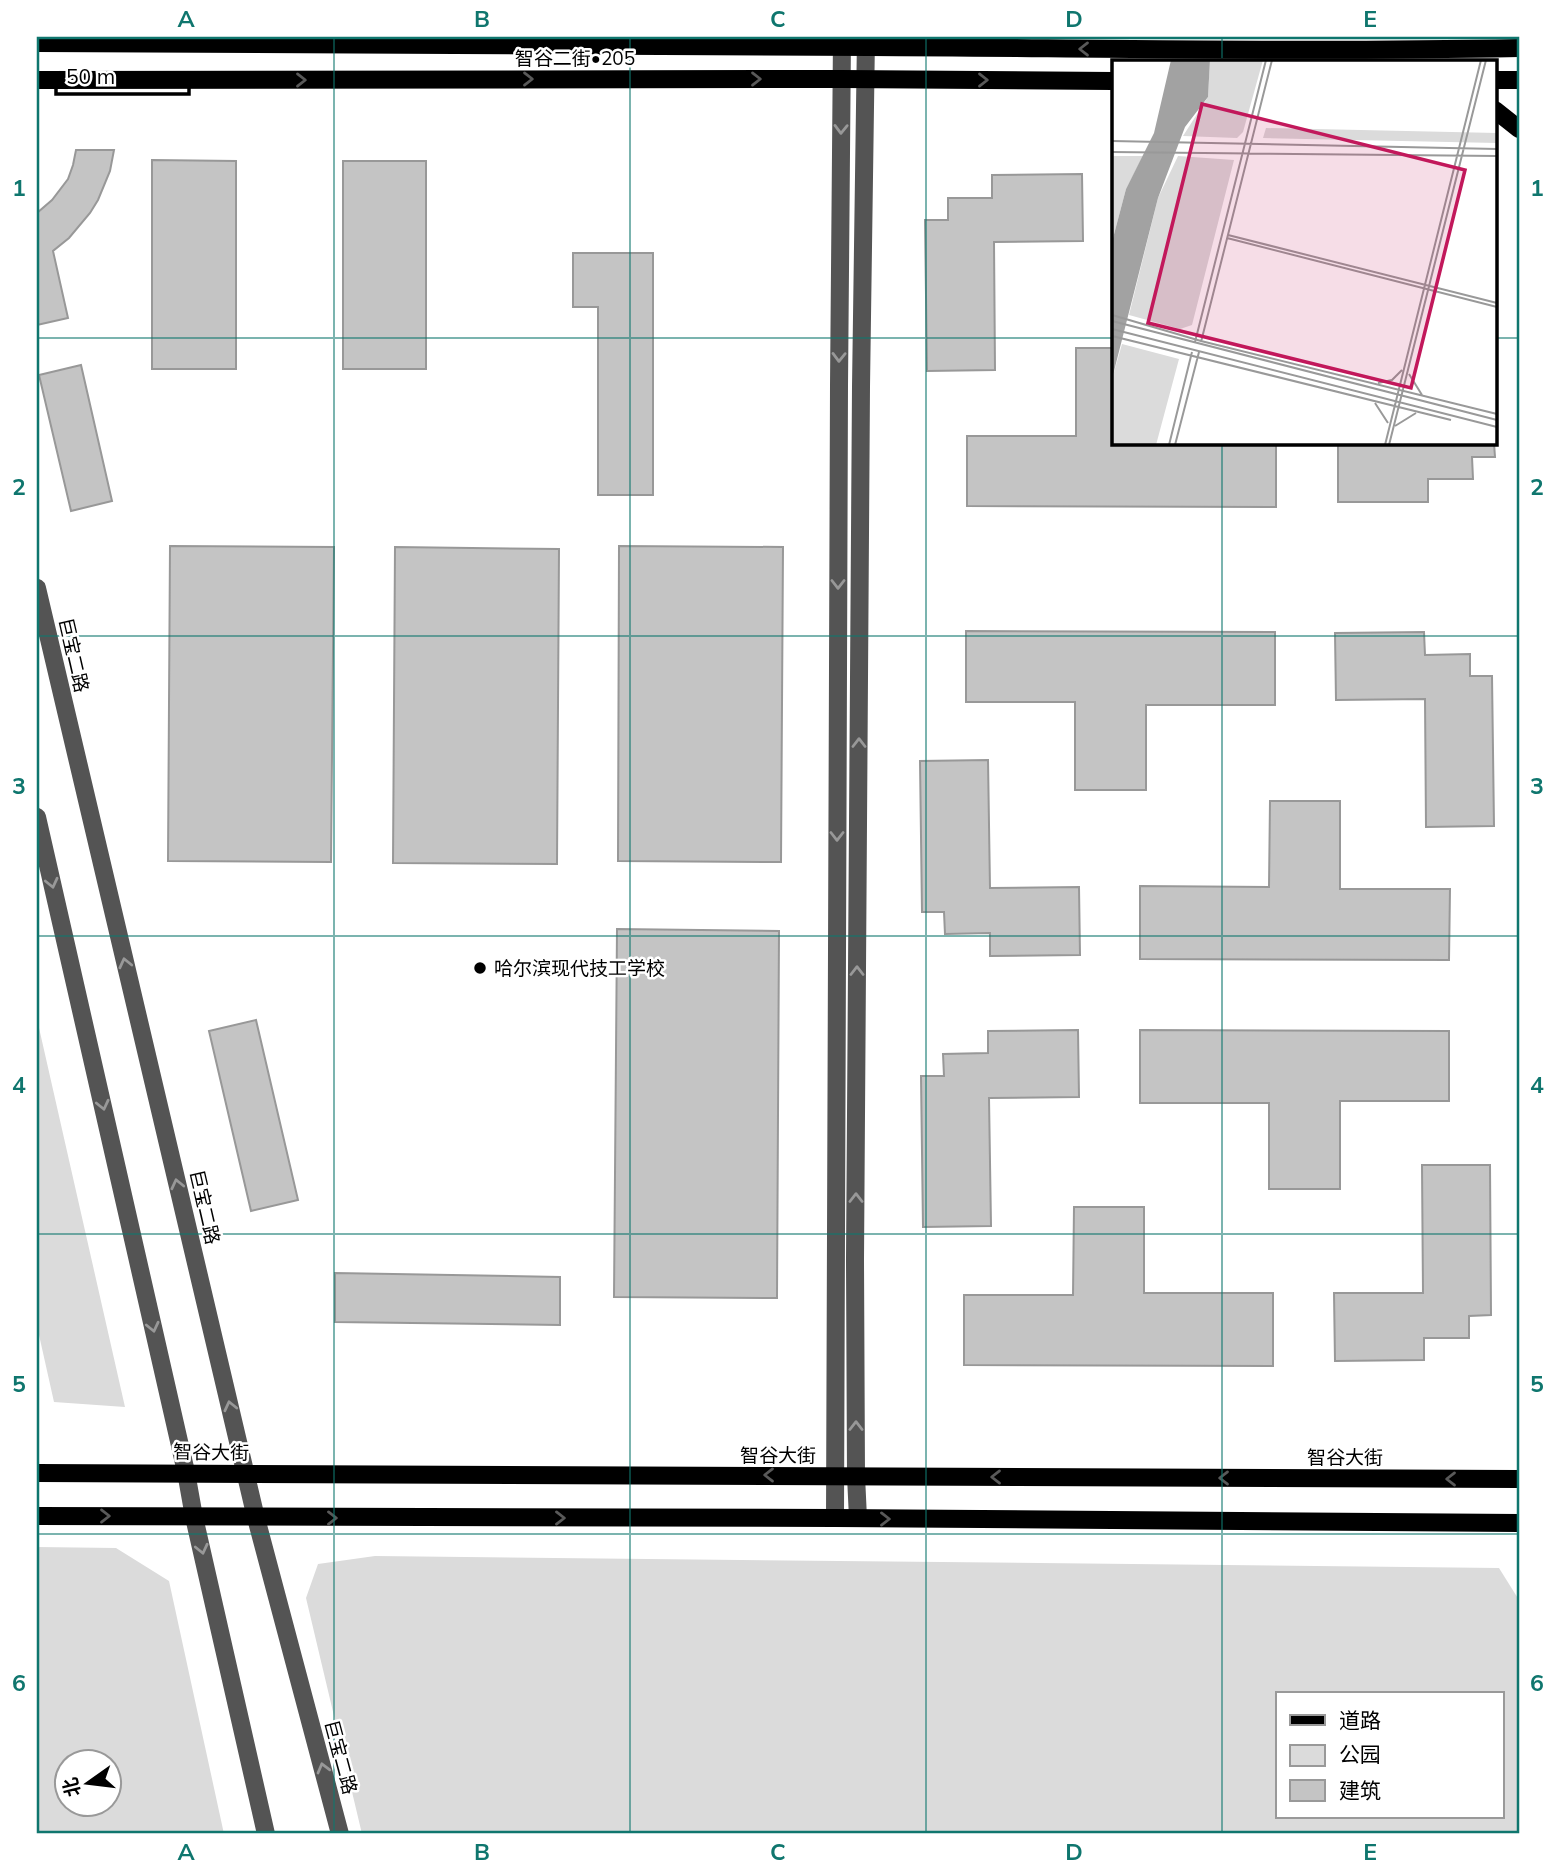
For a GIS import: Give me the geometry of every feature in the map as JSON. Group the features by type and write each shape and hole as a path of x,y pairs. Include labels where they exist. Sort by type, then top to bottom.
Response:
{"main road":[{"path":"1421,50 1458,37"},
{"name":"智谷二街•205","path":"37,43 866,42 1082,49 1519,48"},
{"name":"智谷二街•205","path":"37,80 1112,81"},
{"path":"1496,80 1519,80"},
{"path":"1496,111 1519,129"},
{"name":"智谷大街","path":"37,1473 1519,1479"},
{"path":"37,1516 1519,1523"}],"street":[{"path":"835,1518 842,42"},
{"path":"858,1518 859,708 866,42"},
{"name":"巨宝二路","path":"37,588 256,1518 340,1834"},
{"path":"37,817 266,1834"}],"green space":[{"path":"37,1019 125,1407 54,1402 37,1326"},
{"path":"37,1547 116,1548 169,1581 224,1834 37,1834"},
{"path":"375,1556 1499,1568 1519,1600 1519,1834 362,1834 306,1598 318,1564"}],"building":[{"path":"76,150 114,150 110,171 98,200 69,238 53,251 68,318 37,325 37,213 52,200 68,179"},
{"path":"152,160 236,161 236,369 152,369"},
{"path":"343,161 426,161 426,369 343,369"},
{"path":"1082,174 1083,241 994,242 995,370 927,371 925,220 948,220 948,198 992,198 992,175"},
{"path":"573,253 653,253 653,495 598,495 598,307 573,307"},
{"path":"1076,348 1112,348 1112,444 1276,444 1276,507 967,506 967,436 1076,436"},
{"path":"81,365 112,501 71,511 39,375"},
{"path":"1338,444 1494,444 1495,457 1472,457 1473,479 1428,479 1428,502 1338,502"},
{"path":"170,546 334,547 331,862 168,861"},
{"path":"619,546 783,547 781,862 618,861"},
{"path":"395,547 559,549 557,864 393,863"},
{"path":"966,631 1275,632 1275,705 1146,705 1146,790 1075,790 1075,702 966,702"},
{"path":"1424,632 1425,655 1470,654 1470,676 1492,676 1494,826 1426,827 1425,699 1336,700 1335,633"},
{"path":"988,760 990,888 1079,887 1080,955 990,956 990,933 945,934 944,912 922,912 920,761"},
{"path":"1270,801 1340,801 1340,889 1450,889 1449,960 1140,959 1140,886 1269,887"},
{"path":"617,929 779,931 777,1298 614,1297"},
{"path":"256,1020 298,1200 251,1211 209,1031"},
{"path":"1078,1030 1079,1097 989,1098 991,1226 923,1227 921,1076 944,1076 943,1054 988,1053 988,1031"},
{"path":"1140,1030 1449,1031 1449,1101 1340,1101 1340,1189 1269,1189 1269,1103 1140,1103"},
{"path":"1422,1165 1490,1165 1491,1315 1469,1316 1469,1338 1424,1338 1424,1360 1335,1361 1334,1293 1423,1293"},
{"path":"1074,1207 1144,1207 1144,1293 1273,1293 1273,1366 964,1365 964,1295 1073,1295"},
{"path":"335,1273 560,1277 560,1325 335,1322"}],"place":[{"name":"哈尔滨现代技工学校","path":"480,968"}]}
